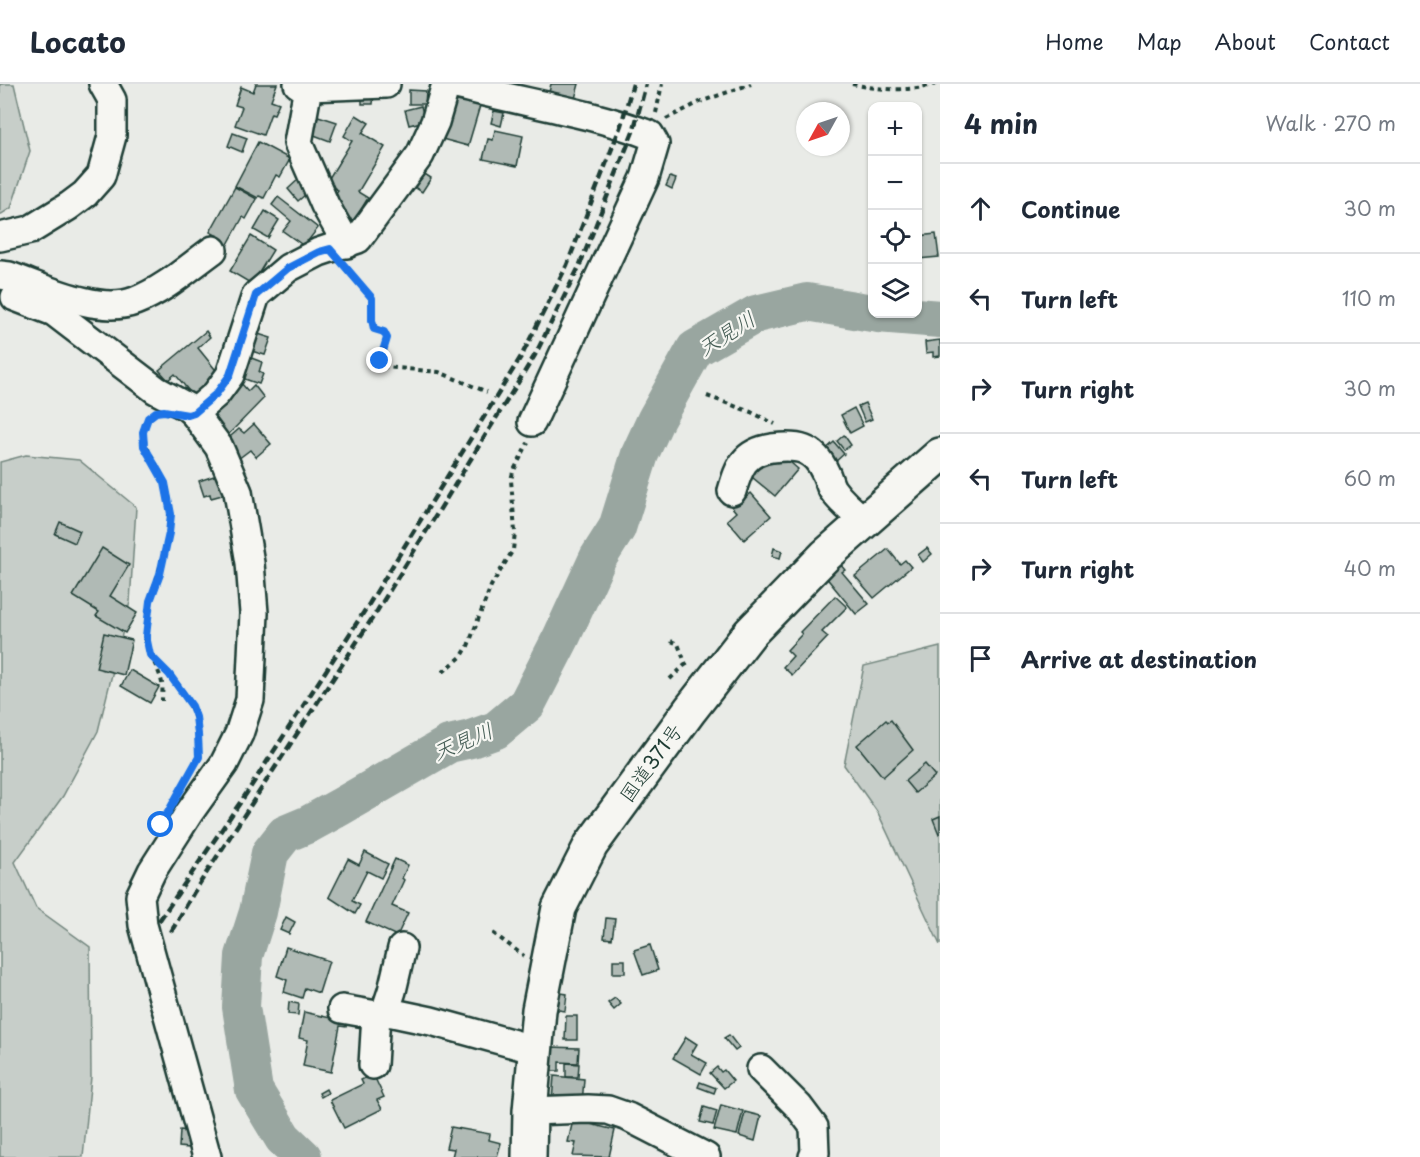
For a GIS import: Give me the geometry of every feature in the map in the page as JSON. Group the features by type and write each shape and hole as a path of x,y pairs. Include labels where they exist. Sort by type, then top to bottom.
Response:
{"highway":[{"name":"国道371号","path":"529,1157 530,1111 539,1010 559,908 591,845 690,710 750,633 825,556 940,455"}],"street":[{"path":"0,237 30,230 85,194 101,176 112,136 112,100 103,84"},
{"path":"338,247 325,205 298,143 303,86 386,84"},
{"path":"194,413 216,394 230,375 256,295 288,268 319,252 358,239 420,155 435,122 446,84"},
{"path":"453,84 543,104 621,125 652,129 655,144 645,178 532,429"},
{"path":"0,275 102,306 132,303 153,293 213,250"},
{"path":"0,291 54,312 156,390 188,407 219,447 238,492 248,547 255,614 250,700 240,734 224,764 182,823 152,871 140,896 143,925 207,1157"},
{"path":"732,491 740,466 757,450 785,446 805,448 813,454 824,469 831,487 850,509 865,521"},
{"path":"373,1065 380,1014 392,992 402,948"},
{"path":"342,1009 431,1021 536,1050"},
{"path":"761,1068 799,1107 814,1127 815,1154 813,1157"},
{"path":"530,1111 608,1110 628,1117 706,1157"}],"path":[{"path":"652,129 662,84"},
{"path":"652,129 700,102 751,84"},
{"path":"852,84 896,90 936,84"},
{"path":"338,247 372,298 374,329 384,332 387,338 380,361 386,367 439,372 487,392"},
{"path":"707,396 769,420 805,448"},
{"path":"162,701 162,682 150,655 146,636 150,601 160,574 171,514 165,483 144,446 143,432 148,418 156,412 188,415 194,413"},
{"path":"443,672 462,656 468,646 488,594 513,550 515,532 513,472 532,429"},
{"path":"150,655 169,674 192,706 198,734 199,757 195,765"},
{"path":"670,679 687,663"},
{"path":"493,933 528,960"}],"shaded area":[{"path":"0,84 14,84 30,151 11,208 0,215"},
{"path":"26,455 79,460 136,507 130,602 98,731 63,796 15,862 36,908 90,947 91,1077 83,1157 0,1157 0,462"},
{"path":"940,647 940,945 878,813 844,765 864,666"}],"building":[{"path":"256,84 277,84 271,100 279,103 274,114 271,113 263,135 235,125 242,107 235,105 241,87 253,92"},
{"path":"551,84 579,84 574,102 548,96"},
{"path":"409,90 426,91 425,104 409,104"},
{"path":"456,91 482,99 468,146 442,139"},
{"path":"362,93 374,93 373,104 362,104"},
{"path":"421,106 425,121 409,125 405,110"},
{"path":"494,111 504,113 501,126 491,123"},
{"path":"312,114 337,122 330,141 306,132"},
{"path":"356,115 369,123 362,133 385,147 358,192 368,198 354,221 344,215 346,211 339,207 341,203 333,198 338,190 326,183 352,141 344,136"},
{"path":"495,130 523,136 517,166 483,159 488,139 493,140"},
{"path":"233,133 247,138 242,152 228,146"},
{"path":"258,142 290,159 280,177 276,175 264,198 259,196 258,198 235,186"},
{"path":"420,171 431,178 422,192 411,185"},
{"path":"301,177 312,189 298,201 288,189"},
{"path":"670,177 676,179 672,189 666,186"},
{"path":"235,187 257,199 246,219 243,217 227,246 216,240 218,236 210,232"},
{"path":"278,197 318,228 304,246 283,231 291,221 272,205"},
{"path":"265,211 279,220 268,238 254,230"},
{"path":"936,234 939,257 922,259 922,236"},
{"path":"251,236 273,250 252,284 230,271"},
{"path":"206,331 210,337 198,348 219,374 193,396 175,374 168,380 159,370"},
{"path":"255,333 271,338 265,355 248,350"},
{"path":"940,340 940,356 933,357 933,352 926,353 925,342"},
{"path":"246,356 262,362 259,372 263,374 259,384 239,377"},
{"path":"241,383 248,391 254,385 264,398 228,435 212,417 211,412 234,395 231,391"},
{"path":"865,403 872,419 865,422 858,406"},
{"path":"854,408 863,426 850,433 841,415"},
{"path":"254,424 271,444 256,457 250,450 238,459 224,442 239,429 244,433"},
{"path":"844,435 851,445 844,450 837,441"},
{"path":"834,442 844,454 834,463 824,451"},
{"path":"776,450 798,469 775,496 747,473"},
{"path":"220,474 226,494 211,498 210,494 204,496 199,481"},
{"path":"751,493 771,516 744,540 727,520 736,512 731,506 738,500 741,502"},
{"path":"60,522 80,531 75,543 55,534"},
{"path":"102,548 129,565 110,596 137,613 125,633 96,616 99,612 73,596"},
{"path":"774,548 782,551 780,558 772,556"},
{"path":"927,548 932,554 923,562 918,555"},
{"path":"888,549 900,564 905,560 911,567 874,598 855,576"},
{"path":"840,564 845,570 842,572 869,604 856,614 825,576"},
{"path":"835,596 847,607 822,632 828,637 792,675 783,667 793,656 787,650 802,634 800,632"},
{"path":"104,633 132,640 124,675 96,668"},
{"path":"130,670 159,687 150,703 121,686"},
{"path":"886,720 888,722 891,720 913,750 883,777 857,745"},
{"path":"925,764 935,776 915,793 905,781"},
{"path":"940,816 940,833 939,834 933,819"},
{"path":"365,852 388,864 381,878 367,871 352,901 360,905 355,914 329,897 348,859 359,865"},
{"path":"395,859 408,865 392,906 408,913 397,936 366,922"},
{"path":"286,917 295,922 289,934 280,930"},
{"path":"606,918 615,919 612,939 604,938"},
{"path":"650,945 658,970 643,975 634,950"},
{"path":"286,947 329,961 319,993 305,988 302,998 284,992 287,980 277,976"},
{"path":"613,960 625,960 625,973 613,973"},
{"path":"554,992 567,994 565,1011 552,1009"},
{"path":"615,998 621,1004 614,1010 608,1003"},
{"path":"289,1002 299,1004 298,1015 288,1014"},
{"path":"304,1012 339,1020 349,1016 346,1027 340,1026 331,1072 303,1066 308,1040 299,1038"},
{"path":"566,1016 577,1016 577,1040 565,1040"},
{"path":"729,1035 739,1048 735,1051 724,1038"},
{"path":"686,1037 697,1044 691,1054 707,1063 701,1074 673,1058"},
{"path":"551,1047 579,1048 578,1063 559,1062 559,1071 550,1071"},
{"path":"566,1063 579,1064 578,1077 566,1077"},
{"path":"717,1067 721,1072 724,1070 733,1081 724,1088 710,1073"},
{"path":"373,1074 384,1097 377,1100 382,1109 344,1128 330,1100 363,1084 361,1080"},
{"path":"554,1076 584,1079 582,1104 552,1101"},
{"path":"700,1082 716,1088 714,1093 698,1087"},
{"path":"326,1089 328,1093 321,1097 319,1093"},
{"path":"721,1105 743,1111 737,1135 714,1130"},
{"path":"704,1107 717,1111 713,1125 700,1122"},
{"path":"745,1112 761,1116 755,1141 739,1136"},
{"path":"573,1120 615,1130 609,1157 573,1156 576,1143 568,1142"},
{"path":"451,1127 490,1134 489,1140 501,1143 497,1157 452,1157 454,1149 446,1148"},
{"path":"180,1130 189,1131 188,1148 179,1147"}],"waterway":[{"name":"天見川","path":"303,1157 283,1138 254,1090 241,1007 244,956 258,912 270,853 285,834 340,807 449,744 496,730 527,704 598,558 617,528 640,454 656,419 695,349 756,314 807,302 868,312"},
{"name":"天見川","path":"922,318 940,319"}],"railway":[{"path":"159,921 246,794 369,604 522,355 567,265 621,125 633,84"},
{"path":"171,932 194,892 377,611 535,355 579,267 634,129 646,84"}],"route":[{"path":"161,825 199,757 196,717 192,706 169,674 150,655 146,636 150,601 160,574 171,514 165,483 144,446 142,435 148,418 156,412 164,411 188,415 194,413 216,394 230,375 256,295 288,268 319,252 330,249 372,298 374,329 384,332 387,338 380,361"}]}
